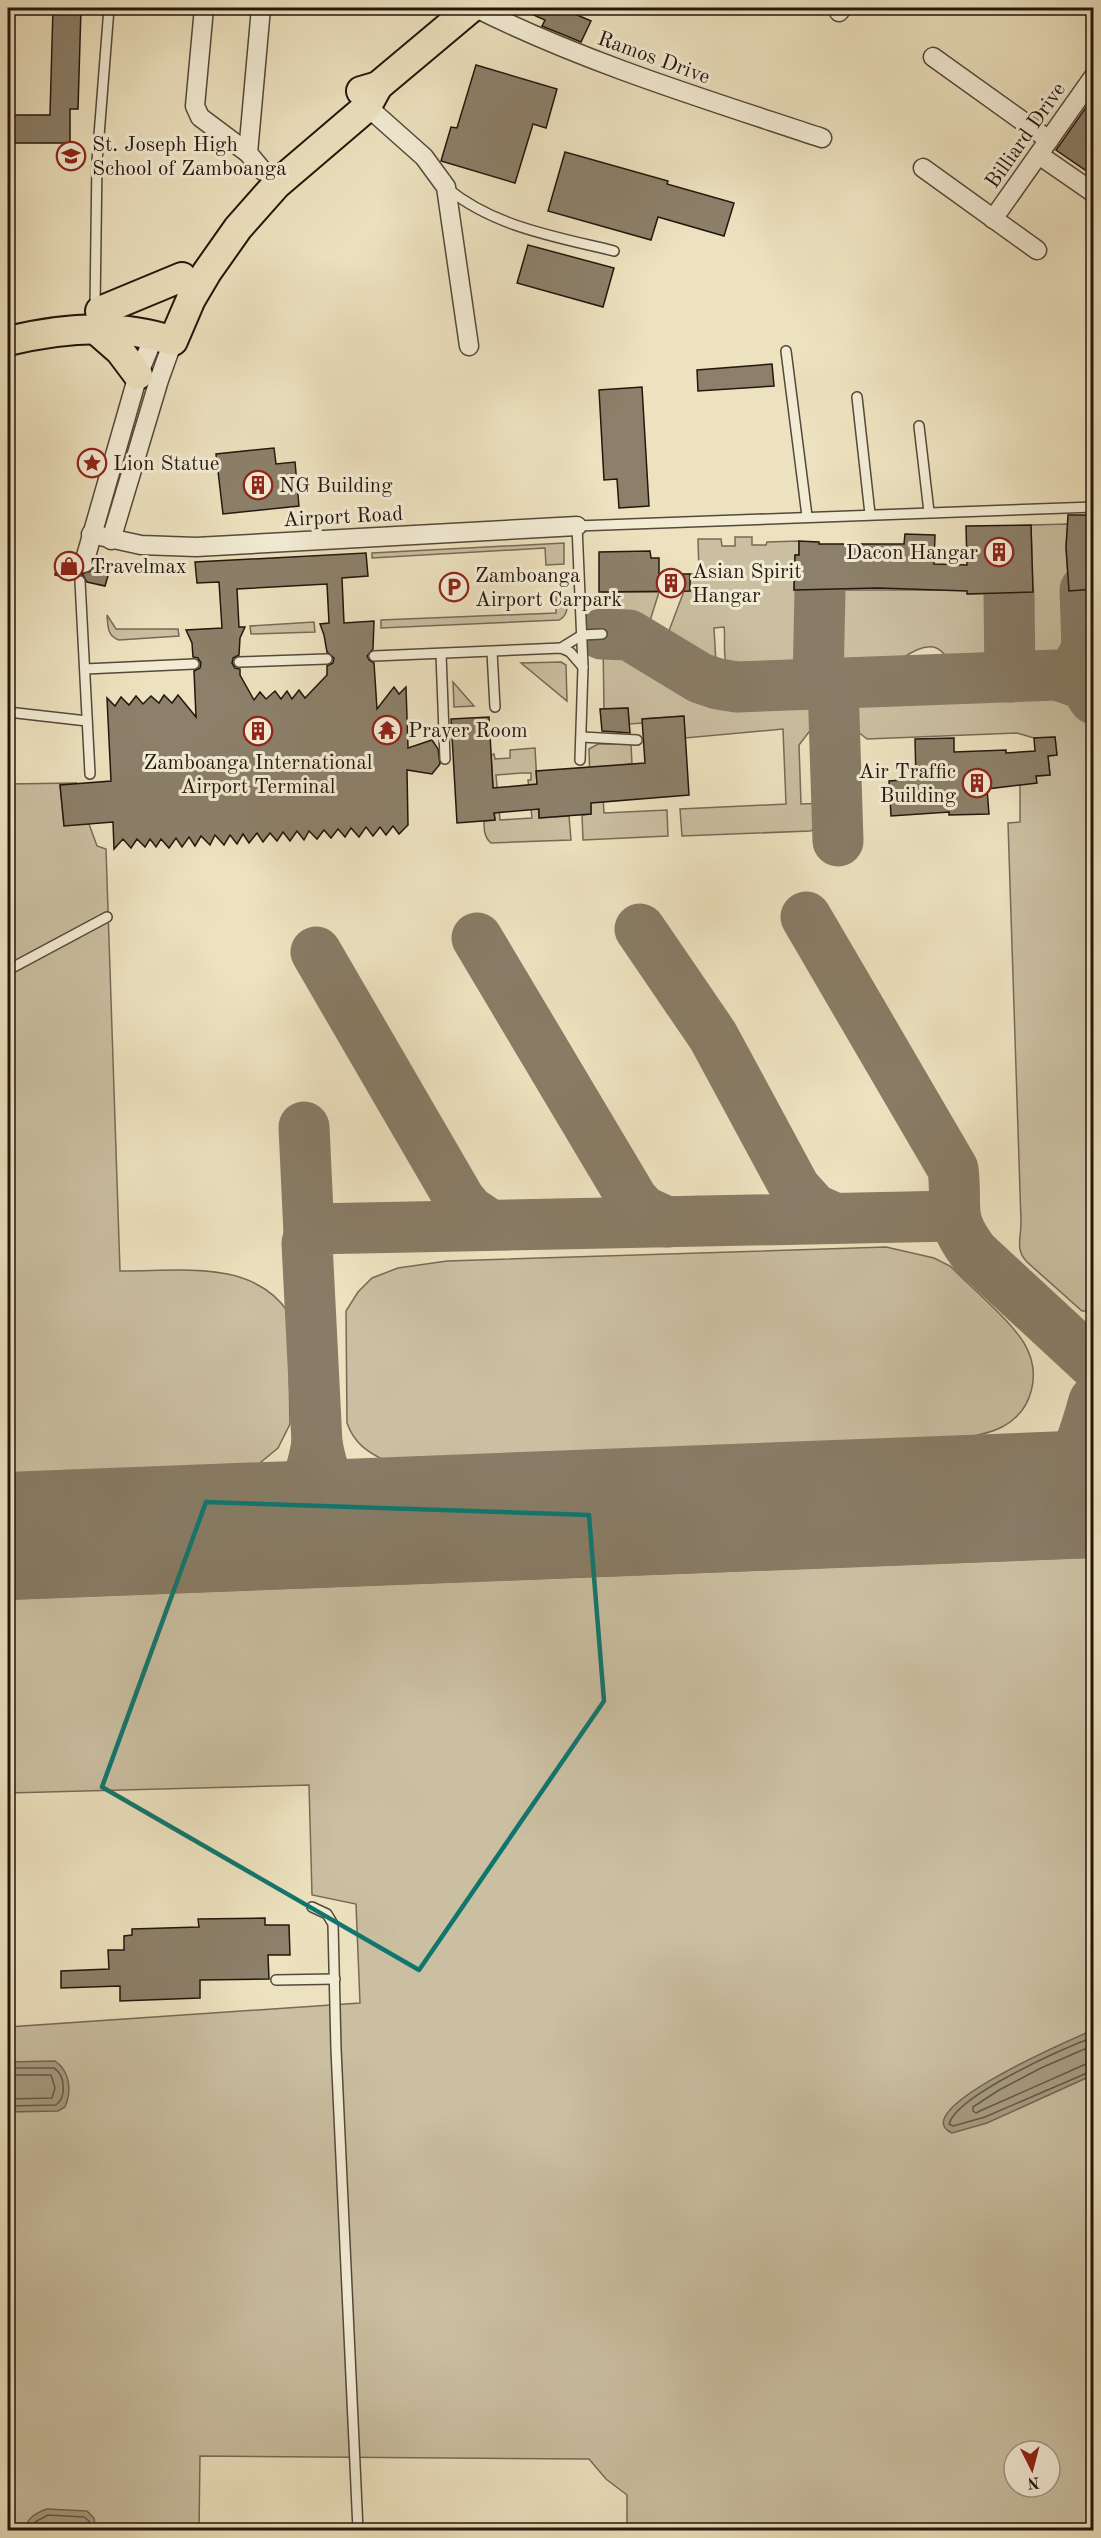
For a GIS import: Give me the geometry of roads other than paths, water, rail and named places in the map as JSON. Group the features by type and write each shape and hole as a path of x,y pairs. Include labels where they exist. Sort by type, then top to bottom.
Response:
{"main road":[{"path":"8,341 52,333 97,317 194,269 238,228 277,184 366,95 471,8"},
{"path":"8,322 49,315 97,317 140,312 168,329 194,269 256,162 366,95"},
{"path":"97,317 138,375"}],"street":[{"path":"204,8 195,106 200,117 256,162"},
{"path":"256,162 261,8"},
{"name":"Ramos Drive","path":"476,8 510,25 613,68 822,138"},
{"path":"933,57 1044,148 1094,194"},
{"name":"Billiard Drive","path":"993,219 1094,76"},
{"path":"366,95 424,157 446,187 469,346"},
{"path":"923,168 1038,250"},
{"path":"82,572 138,375 168,329"},
{"path":"111,540 159,380 168,329"},
{"name":"Airport Road","path":"91,534 141,545 196,547 578,526"}],"lane":[{"path":"97,317 97,161 109,8"},
{"path":"446,187 458,197 511,225 614,251"},
{"path":"786,351 807,516"},
{"path":"857,397 870,514"},
{"path":"919,426 929,512"},
{"path":"580,760 583,667 578,526 1094,507"},
{"path":"82,572 90,774"},
{"path":"561,648 582,635 602,634"},
{"path":"374,656 561,648 570,652 583,667"},
{"path":"492,652 495,707"},
{"path":"441,654 445,759"},
{"path":"240,662 327,658"},
{"path":"85,669 194,664"},
{"path":"8,712 87,721"},
{"path":"582,737 637,740"},
{"path":"8,970 107,917"},
{"path":"312,1907 327,1914 333,1924 336,2049 358,2530"},
{"path":"276,1980 335,1979"}],"water":[{"path":"1093,2030 1093,2075 987,2123 952,2133 943,2123 951,2109 998,2076"},
{"path":"55,2061 67,2076 69,2088 65,2107 58,2111 8,2112 8,2062"},
{"path":"47,2509 87,2511 94,2518 96,2530 26,2530 32,2516"}],"place":[{"name":"St. Joseph High School of Zamboanga","path":"71,156"},
{"name":"Lion Statue","path":"92,463"},
{"name":"NG Building","path":"258,485"},
{"name":"Dacon Hangar","path":"999,552"},
{"name":"Travelmax","path":"69,566"},
{"name":"Asian Spirit Hangar","path":"671,583"},
{"name":"Zamboanga Airport Carpark","path":"454,587"},
{"name":"Prayer Room","path":"387,730"},
{"name":"Zamboanga International Airport Terminal","path":"258,731"},
{"name":"Air Traffic Building","path":"977,783"}]}
